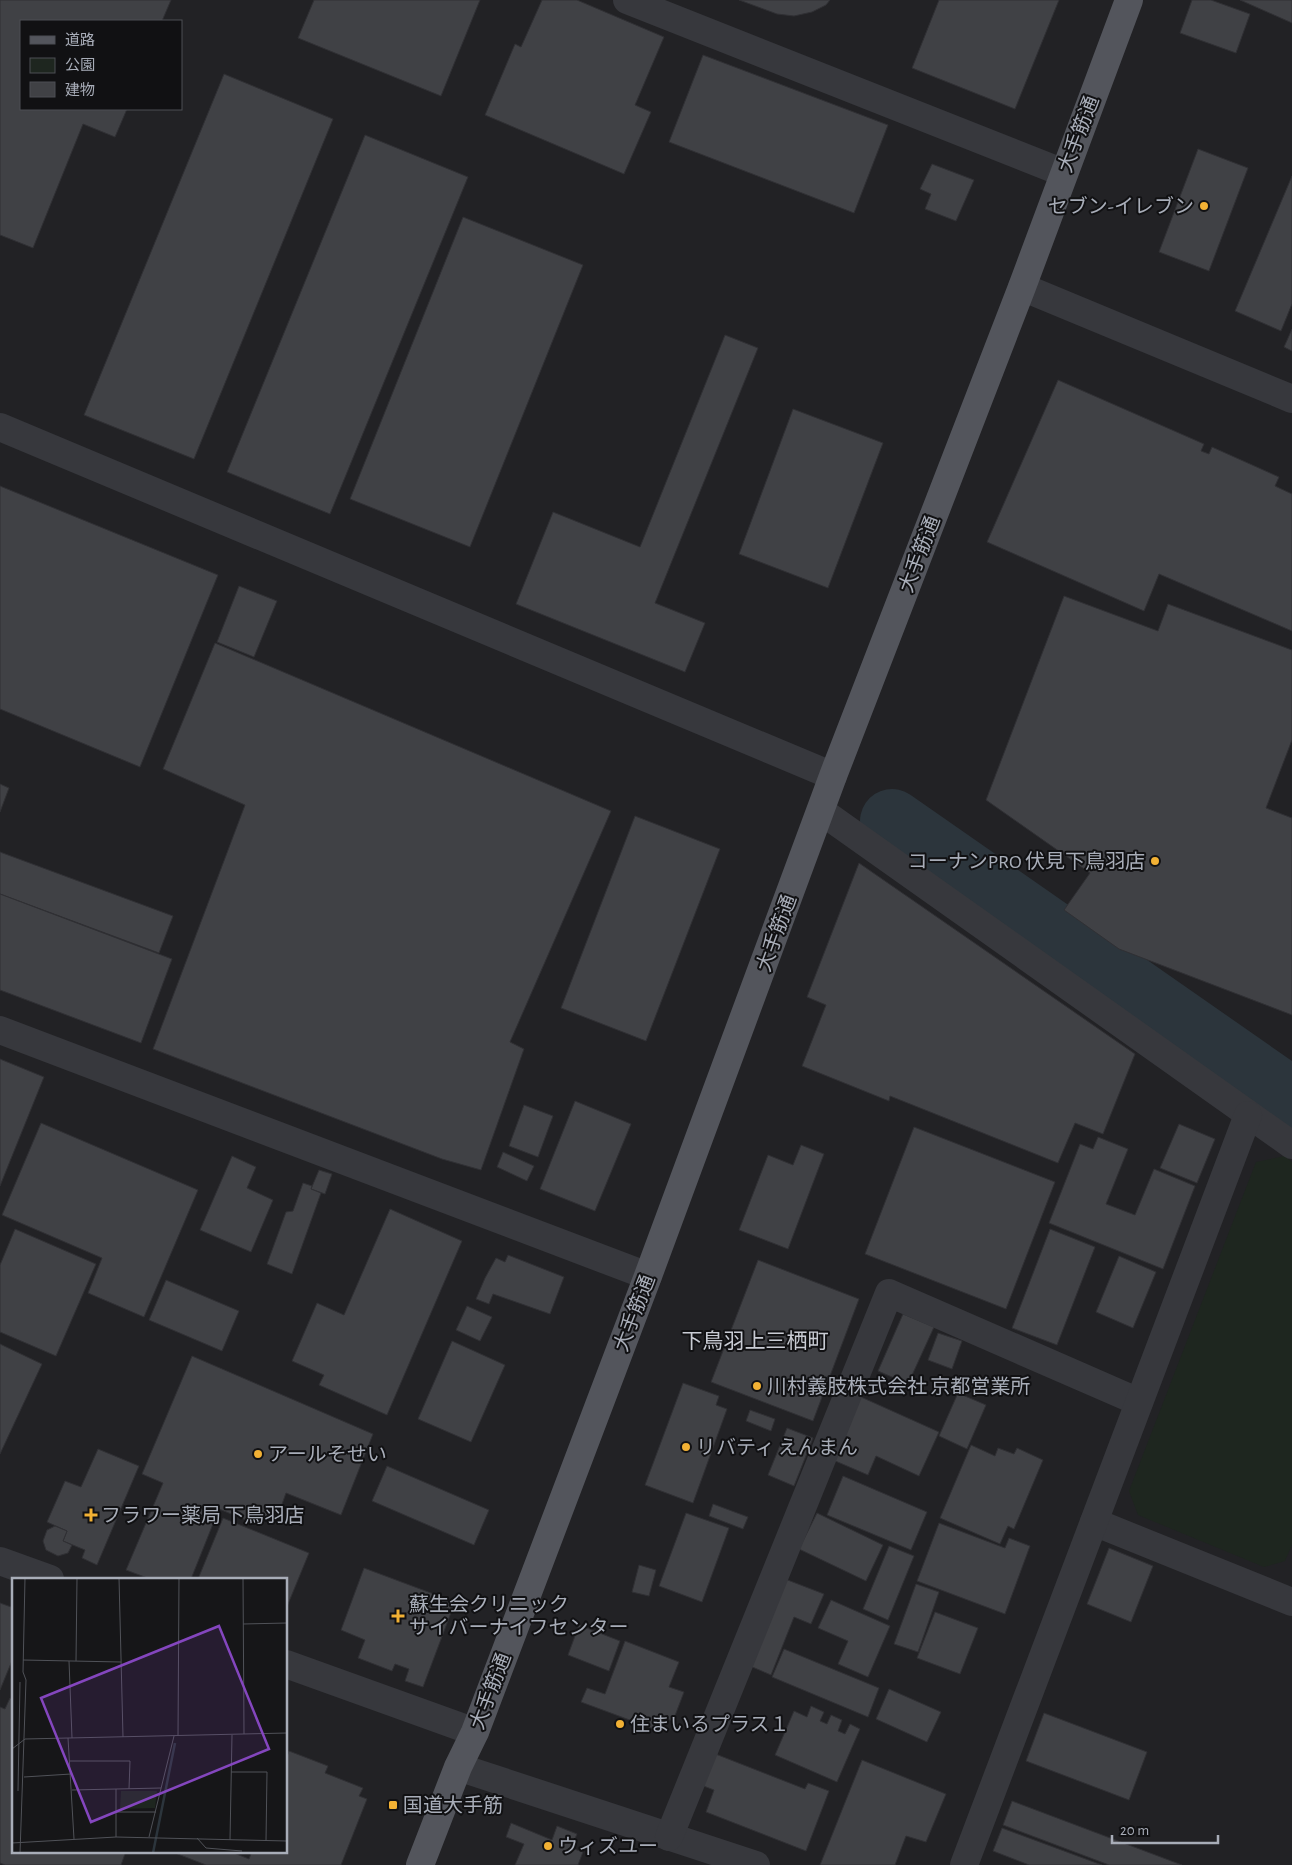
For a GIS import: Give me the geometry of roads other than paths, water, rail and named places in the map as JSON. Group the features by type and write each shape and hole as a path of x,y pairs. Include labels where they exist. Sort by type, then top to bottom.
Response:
{"main road":[{"name":"大手筋通","path":"420,1865 458,1767 475,1732 648,1276 833,776 1022,287 1129,0"}],"street":[{"path":"627,0 1064,172"},
{"path":"1022,287 1292,399"},
{"path":"0,427 833,776"},
{"path":"821,811 1248,1115 1292,1144"},
{"path":"0,1030 648,1276"},
{"path":"964,1865 1248,1115"},
{"path":"669,1837 889,1293 1139,1402"},
{"path":"1094,1522 1292,1602"},
{"path":"0,1561 47,1578"},
{"path":"288,1665 475,1732"},
{"path":"458,1767 756,1865"}],"waterway":[{"path":"892,821 1292,1100"}],"place":[{"name":"セブン-イレブン","path":"1204,206"},
{"name":"コーナンPRO 伏見下鳥羽店","path":"1155,861"},
{"name":"川村義肢株式会社 京都営業所","path":"757,1386"},
{"name":"リバティ えんまん","path":"686,1447"},
{"name":"アールそせい","path":"258,1454"},
{"name":"フラワー薬局 下鳥羽店","path":"91,1515"},
{"name":"蘇生会クリニック サイバーナイフセンター","path":"398,1616"},
{"name":"住まいるプラス１","path":"620,1724"},
{"name":"国道大手筋","path":"393,1805"},
{"name":"ウィズユー","path":"548,1846"}],"district":[{"name":"下鳥羽上三栖町","path":"755,1341"}]}
